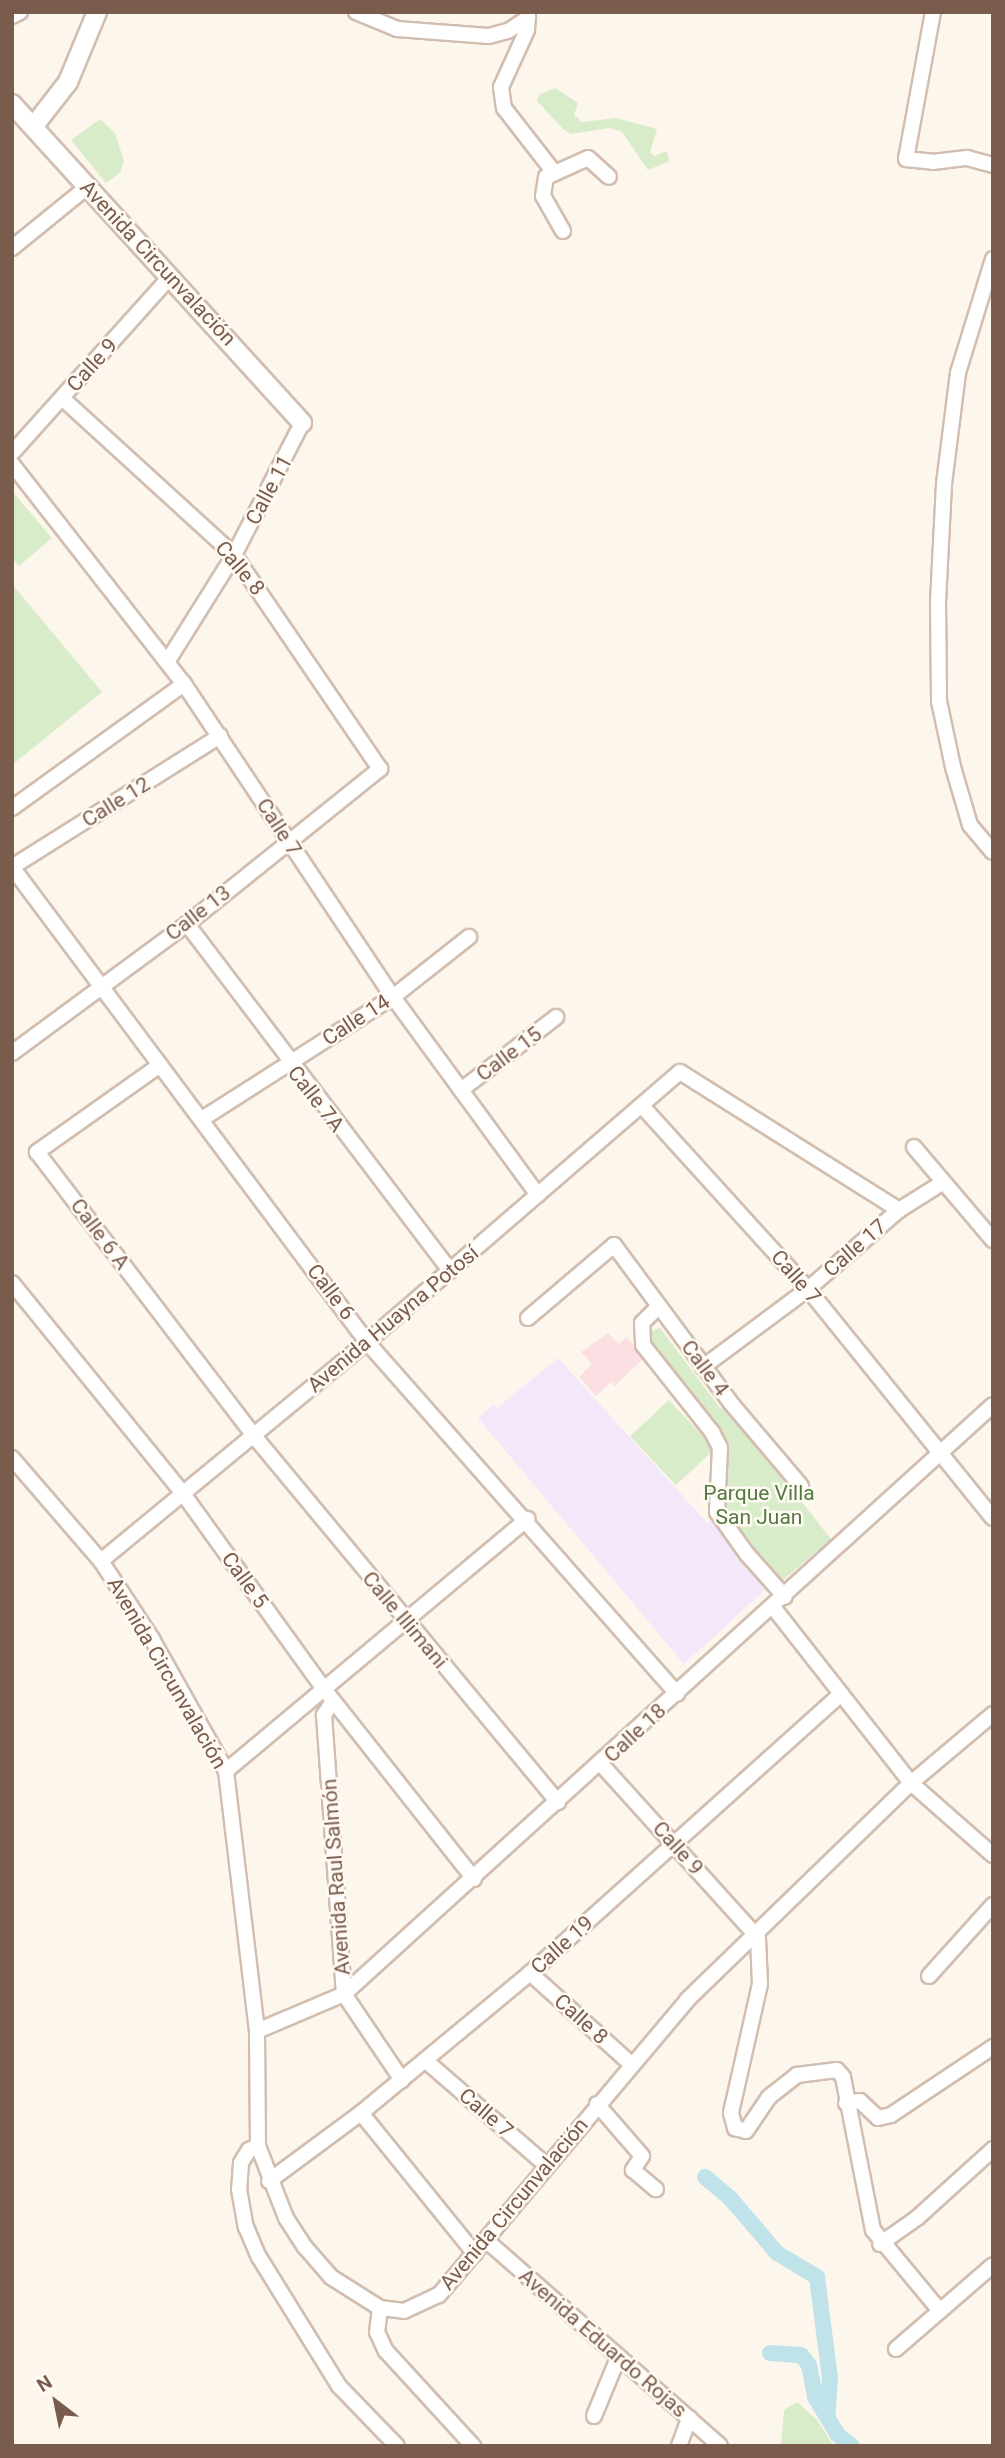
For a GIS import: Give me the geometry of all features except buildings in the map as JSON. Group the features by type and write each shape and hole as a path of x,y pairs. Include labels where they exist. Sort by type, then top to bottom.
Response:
{"street":[{"path":"12,16 20,12"},
{"path":"33,127 68,82 97,12"},
{"path":"356,12 397,29 489,36 508,31 528,15"},
{"path":"933,12 906,159 933,162 967,158 993,165"},
{"path":"528,15 527,30 501,87 505,108 553,171"},
{"name":"Avenida Circunvalación","path":"12,104 302,423"},
{"path":"563,231 542,190 553,171 588,158 609,177"},
{"path":"12,248 87,187"},
{"path":"993,259 958,373 944,484 938,602 939,701 953,766 970,825 993,852"},
{"name":"Calle 9","path":"12,453 171,276"},
{"name":"Calle 8","path":"62,398 234,555 380,769"},
{"name":"Calle 11","path":"167,662 234,555 302,423"},
{"name":"Calle 7","path":"12,464 184,684 393,997 538,1195"},
{"path":"12,808 184,684"},
{"name":"Calle 12","path":"12,867 220,736"},
{"name":"Calle 13","path":"12,1053 100,985 187,924 288,841 366,784 380,769"},
{"name":"Calle 6","path":"12,867 368,1342 527,1519 677,1694"},
{"name":"Calle 7A","path":"187,924 289,1063 450,1271"},
{"name":"Calle 14","path":"202,1119 393,997 469,937"},
{"name":"Calle 15","path":"461,1090 556,1017"},
{"name":"Calle 6 A","path":"160,1065 37,1152 254,1436"},
{"name":"Avenida Huayna Potosí","path":"101,1561 368,1342 680,1072 899,1210"},
{"name":"Calle 7","path":"642,1106 808,1289 941,1454"},
{"path":"914,1147 993,1240"},
{"name":"Calle 17","path":"703,1367 808,1289 899,1210 942,1183"},
{"name":"Calle 4","path":"528,1318 614,1245 703,1367 801,1486"},
{"name":"Calle 5","path":"12,1283 184,1495 328,1695 474,1879"},
{"path":"659,1306 642,1323 643,1345 712,1432 720,1448 717,1511 841,1694 911,1783 993,1855"},
{"name":"Calle 18","path":"257,2031 344,1994 601,1764 993,1405"},
{"name":"Calle Illimani","path":"254,1436 558,1802"},
{"path":"941,1454 993,1518"},
{"name":"Avenida Circunvalación","path":"12,1458 101,1561 152,1639 226,1771 257,2031 258,2147 270,2180 305,2247 331,2277 380,2308 404,2311 425,2304 487,2241 546,2165 631,2064 754,1933 911,1783 993,1714"},
{"path":"226,1771 328,1695 405,1621 527,1519"},
{"name":"Calle 19","path":"270,2180 361,2113 530,1973 841,1694"},
{"name":"Avenida Raul Salmón","path":"328,1695 324,1715 344,1994 402,2080"},
{"name":"Calle 9","path":"601,1764 754,1933"},
{"path":"929,1976 993,1905"},
{"path":"754,1933 760,1954 760,1984 732,2123 746,2131 780,2085 812,2070 837,2070 843,2077 869,2221 880,2244 940,2311"},
{"name":"Calle 8","path":"530,1973 631,2064"},
{"path":"846,2103 860,2101 878,2118 891,2115 993,2047"},
{"name":"Calle 7","path":"426,2061 546,2165"},
{"path":"597,2104 642,2156 633,2170 656,2189"},
{"path":"361,2113 475,2254"},
{"path":"258,2147 248,2150 241,2162 239,2189 246,2227 259,2257 339,2386 397,2446"},
{"path":"880,2244 917,2218 993,2149"},
{"name":"Avenida Eduardo Rojas","path":"487,2241 720,2446"},
{"path":"896,2349 993,2265"},
{"path":"380,2308 377,2332 386,2351 473,2446"},
{"path":"594,2416 618,2358"},
{"path":"679,2446 690,2418"}],"shaded area":[{"path":"608,1333 619,1344 626,1337 645,1357 615,1386 611,1382 596,1396 579,1377 592,1364 581,1352"},
{"path":"558,1358 708,1524 711,1521 767,1588 684,1664 478,1418 493,1405 497,1408"}],"green space":[{"path":"555,88 578,103 574,115 582,122 616,118 657,129 650,152 654,156 667,151 669,161 648,170 622,132 610,128 571,134 563,129 537,101 539,95"},
{"path":"100,119 115,133 124,161 120,173 106,183 71,140"},
{"path":"12,491 52,538 19,566 12,558"},
{"path":"12,584 102,692 12,765"},
{"name":"Parque Villa San Juan","path":"660,1328 721,1409 726,1406 831,1539 782,1581 724,1520 724,1454 651,1342 651,1331"},
{"path":"669,1400 715,1449 676,1485 630,1436"},
{"path":"797,2402 817,2420 834,2446 781,2446 784,2410"}],"waterway":[{"path":"705,2177 731,2199 777,2253 817,2277 830,2378 827,2417"},
{"path":"770,2353 801,2355 809,2365 815,2397 838,2435 852,2446"}]}
